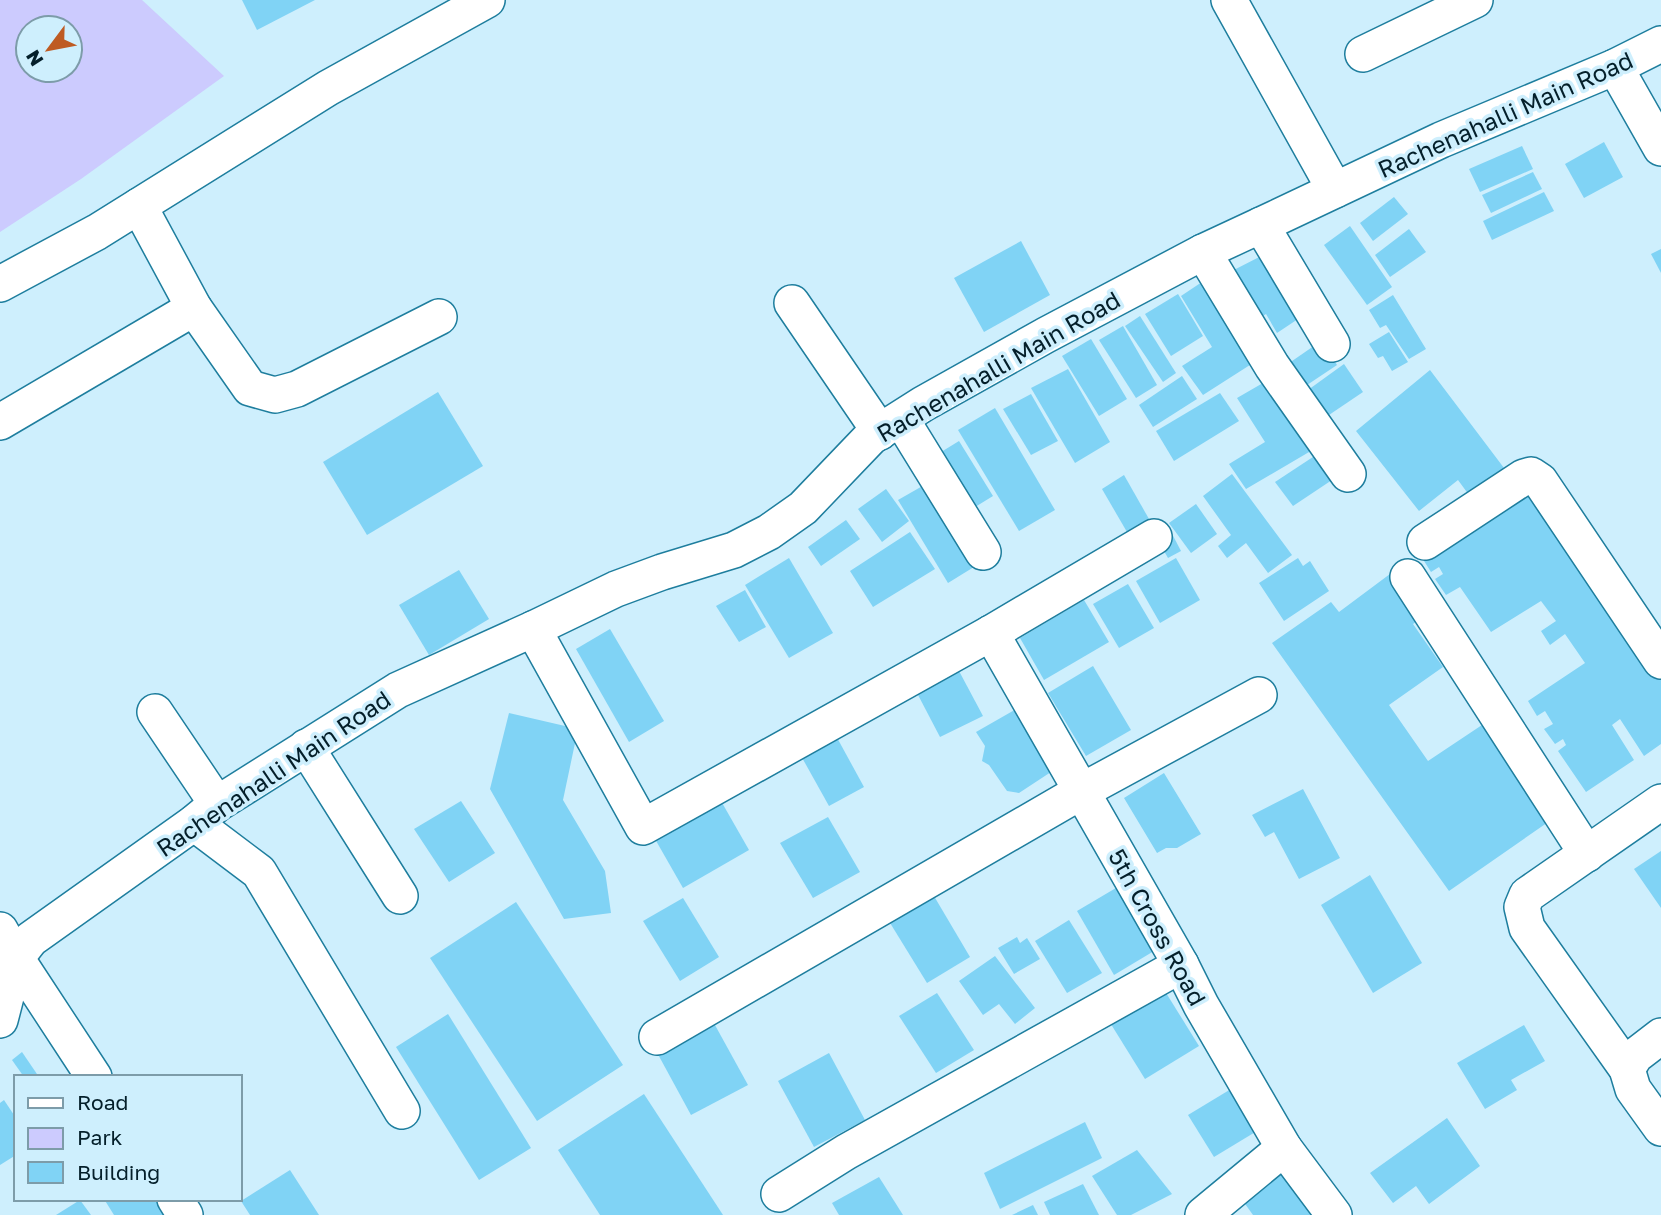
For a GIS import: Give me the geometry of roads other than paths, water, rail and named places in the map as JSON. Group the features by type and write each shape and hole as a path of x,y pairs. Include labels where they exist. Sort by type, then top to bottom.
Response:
{"street":[{"path":"0,284 97,232 328,88 486,0"},
{"path":"1229,0 1335,190"},
{"path":"1363,54 1475,0"},
{"name":"Rachenahalli Main Road","path":"8,944 31,939 206,813 398,690 616,589 734,550 769,532 803,508 871,437 923,404 1046,335 1203,252 1441,140 1615,67 1661,44"},
{"path":"1615,67 1661,148"},
{"path":"139,206 194,308 250,388 275,395 297,389 439,317"},
{"path":"1261,225 1332,344"},
{"path":"1203,252 1272,366 1348,474"},
{"path":"792,303 890,425 983,552"},
{"path":"0,422 194,308"},
{"path":"1425,542 1531,475 1540,481 1661,661"},
{"path":"533,629 643,827 991,633 1154,537"},
{"path":"1408,577 1587,853"},
{"name":"5th Cross Road","path":"991,633 1284,1148 1334,1215"},
{"path":"657,1037 1082,791 1259,695"},
{"path":"155,712 206,813 259,872 402,1111"},
{"path":"306,747 400,897"},
{"path":"1661,802 1527,895 1522,907 1527,928 1627,1069 1633,1089 1661,1128"},
{"path":"0,1020 8,944"},
{"path":"8,944 93,1075"},
{"path":"779,1194 846,1152 1181,965"},
{"path":"1627,1069 1635,1056 1661,1036"},
{"path":"1203,1215 1284,1148"}]}
